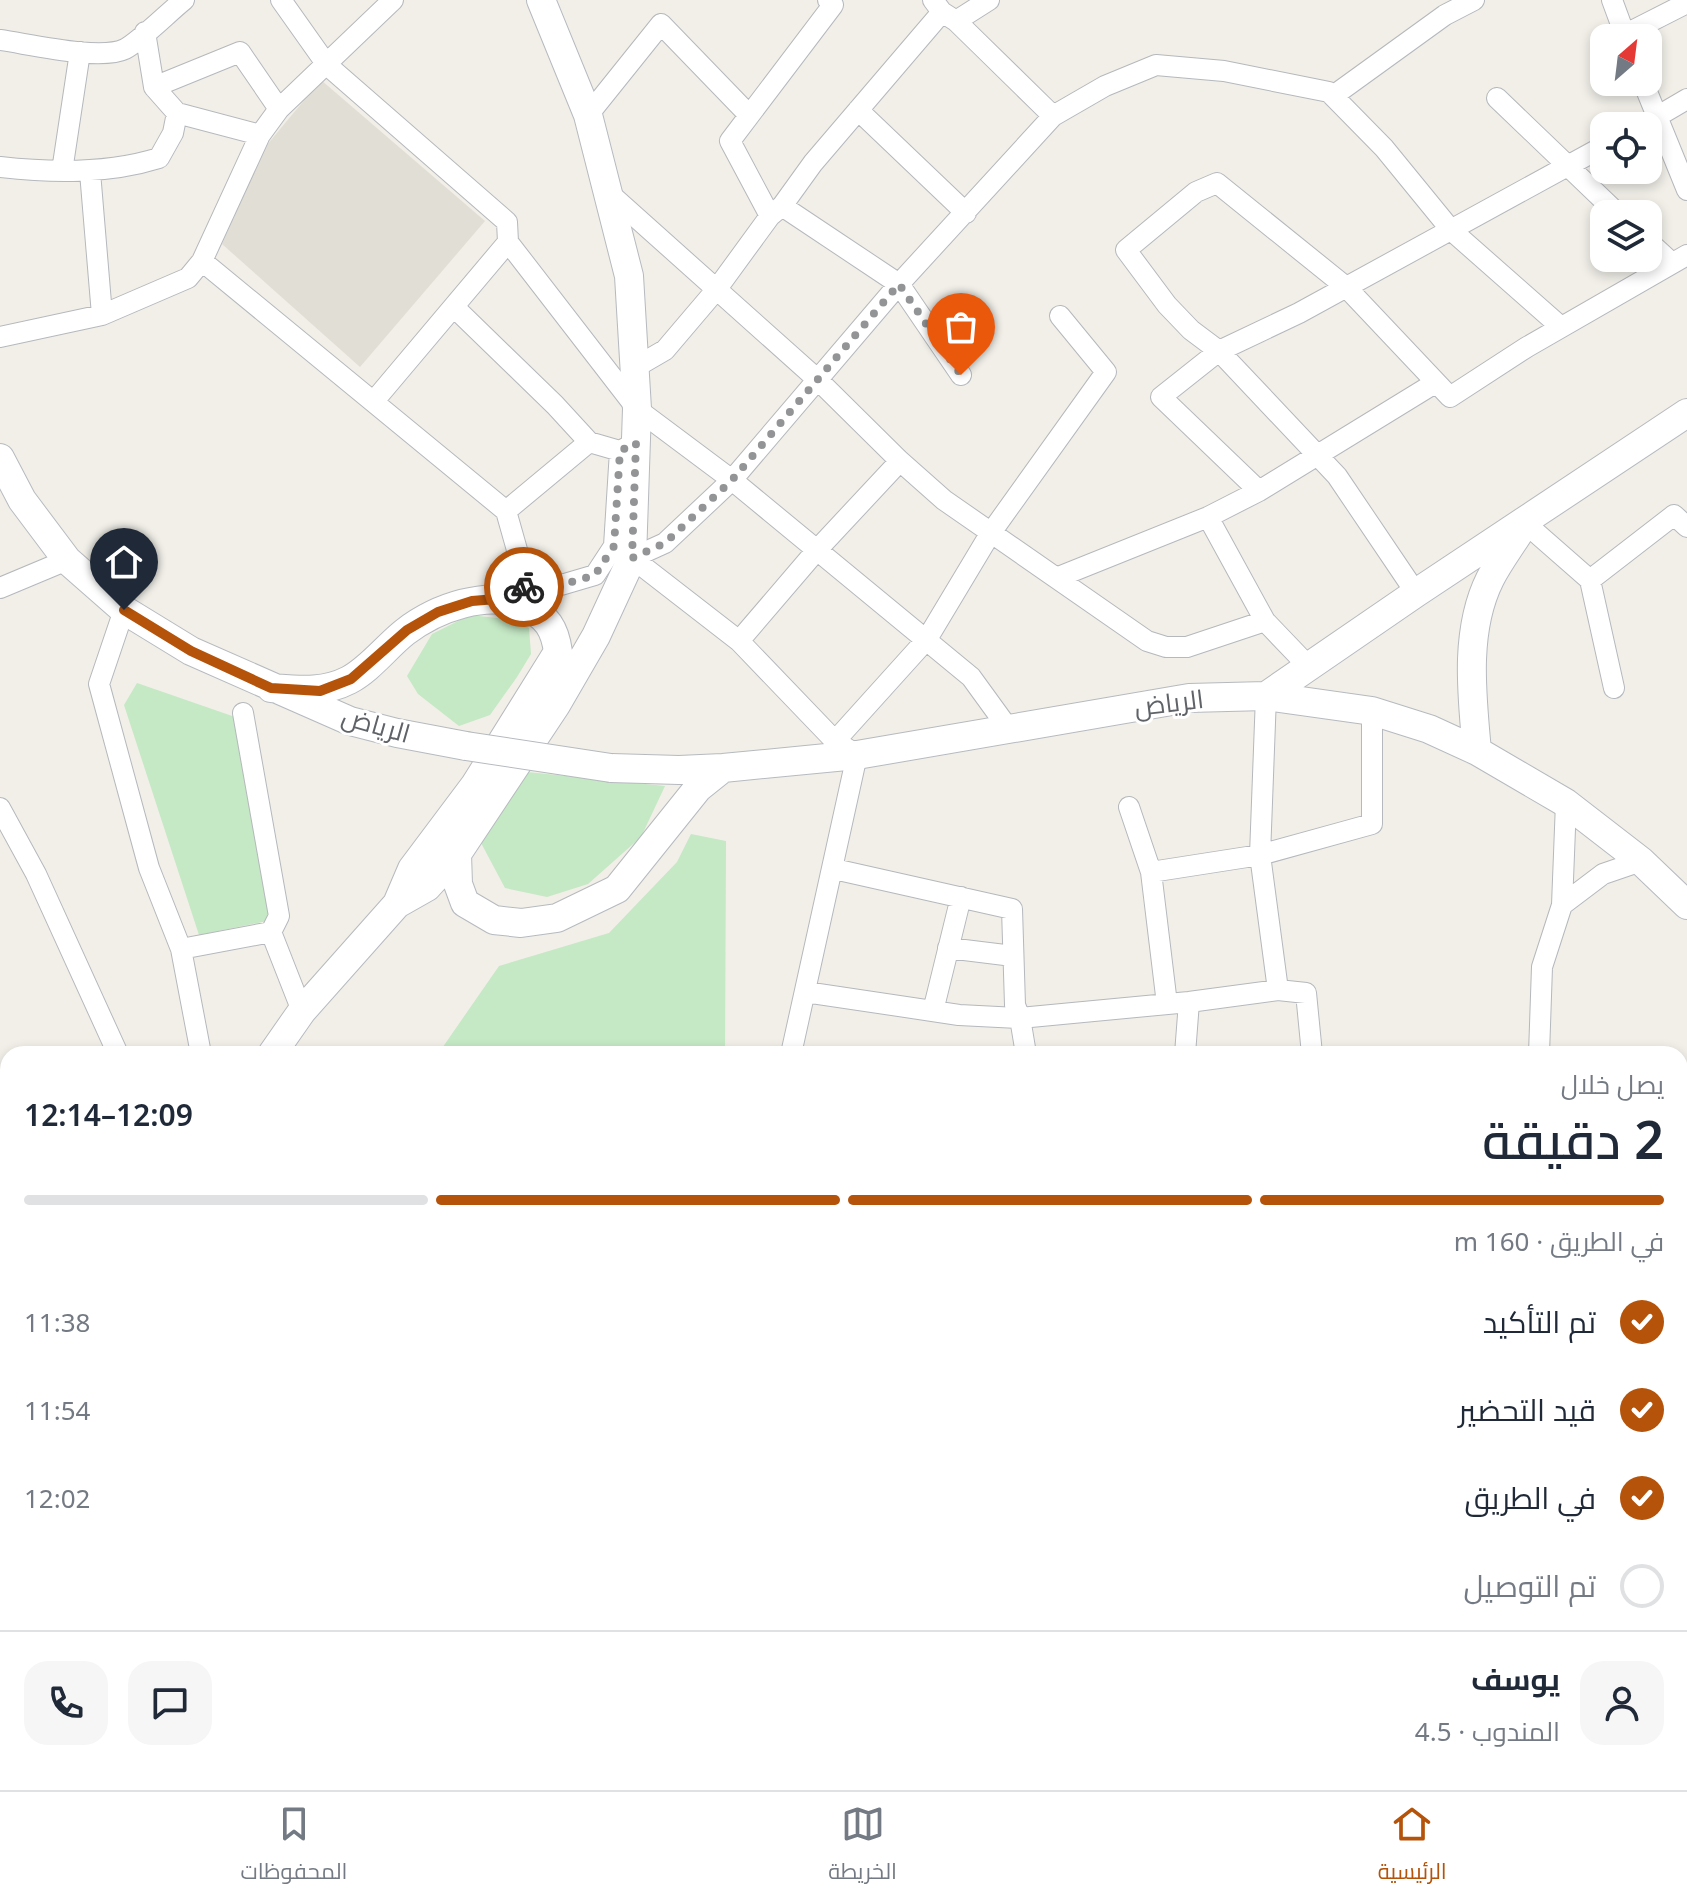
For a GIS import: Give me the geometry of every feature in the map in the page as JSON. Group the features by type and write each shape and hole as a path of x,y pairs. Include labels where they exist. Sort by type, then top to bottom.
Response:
{"street":[{"path":"0,40 80,52 102,53 125,49 184,0"},
{"path":"281,0 327,65 507,222 508,242 637,409 732,480 927,639 971,677 1008,728"},
{"path":"0,337 102,315 188,278 202,261 260,135 279,109 393,0"},
{"path":"202,261 506,511 519,557 533,574 561,585 595,575 614,546 628,447 637,409 629,276 588,115 541,0"},
{"path":"828,0 833,5 730,141 776,211 899,284 961,375"},
{"path":"634,368 665,350 716,290 813,163 944,11 989,0"},
{"path":"1333,96 1441,8 1474,0"},
{"path":"1612,0 1621,24"},
{"path":"1648,24 1687,3"},
{"path":"944,11 1053,116"},
{"path":"588,115 661,24 749,115"},
{"path":"145,32 154,87 177,113 260,135"},
{"path":"62,171 80,52"},
{"path":"154,87 240,52 279,109"},
{"path":"632,558 665,543 732,480 899,284 1053,116 1105,86 1156,65 1224,71 1329,92 1384,148 1451,230 1561,327"},
{"path":"1497,98 1604,200"},
{"path":"1662,115 1687,99"},
{"path":"858,110 966,213"},
{"path":"0,167 90,172 108,167 139,165 159,158 173,133 177,113"},
{"path":"1662,144 1687,190"},
{"path":"1259,491 1161,397 1219,351 1299,313 1590,154"},
{"path":"90,172 102,315"},
{"path":"1416,593 1337,476 1219,351 1191,330 1175,313 1126,250 1196,192 1217,183 1346,287 1450,397 1561,327 1680,259"},
{"path":"610,194 818,380 944,500 1147,641 1166,647 1187,647 1265,621"},
{"path":"374,401 508,242"},
{"path":"1662,249 1680,259"},
{"path":"454,307 589,442 628,447"},
{"path":"793,1046 834,869 846,748 927,639 990,534 1106,372 1060,316"},
{"path":"1056,578 1208,517 1259,491 1435,383"},
{"path":"1278,990 1260,855 1266,696 1687,413"},
{"path":"506,511 589,442"},
{"path":"397,904 427,887 457,854 556,705 596,636 632,558 628,447"},
{"name":"الرياض","path":"0,458 22,500 67,560 124,610 191,651 350,721 466,746 611,768 679,770 723,768 846,748 1008,728 1189,698 1266,696 1372,711 1429,729 1477,751 1566,803 1641,861 1686,902"},
{"path":"739,641 816,551 900,461"},
{"path":"1590,580 1674,515 1687,527"},
{"path":"1208,517 1265,621 1310,668"},
{"path":"1525,523 1590,580 1614,688"},
{"path":"1477,751 1471,694 1474,628 1489,581 1525,523"},
{"path":"632,558 739,641 846,748"},
{"path":"0,588 67,560"},
{"path":"514,601 533,574"},
{"path":"271,688 320,691 351,679 407,630 438,612 472,601 514,601 541,613 555,632 558,652 475,785 412,869 397,904 302,1011 278,1046"},
{"path":"124,610 99,684 149,868 181,949 199,1046"},
{"path":"1151,872 1260,855 1372,824 1372,711"},
{"path":"243,713 279,916 271,932 302,1011"},
{"path":"457,854 458,884 465,903 494,920 521,923 557,918 617,889 698,788 723,768"},
{"path":"1539,1046 1542,967 1562,905 1566,803"},
{"path":"1129,807 1151,872 1167,1004"},
{"path":"0,808 36,874 114,1046"},
{"path":"1562,905 1603,874 1641,861"},
{"path":"834,869 1012,909 1015,1005 1025,1046"},
{"path":"933,1011 961,897"},
{"path":"181,949 271,932"},
{"path":"948,948 1013,956"},
{"path":"805,992 933,1011 1020,1018 1278,990 1306,993 1311,1046"},
{"path":"1186,1046 1189,1002"}],"shaded area":[{"path":"321,80 485,221 360,367 222,244 266,146"}],"green space":[{"path":"470,615 514,620 529,628 531,654 490,715 459,726 418,694 407,676 432,634"},
{"path":"137,683 235,717 272,920 199,935 124,705"},
{"path":"527,772 665,786 641,837 588,884 547,897 505,888 480,841"},
{"path":"691,834 726,841 725,1046 444,1046 499,966 609,933 677,862"}],"way so far":[{"path":"524,587 533,574 561,585 595,575 614,546 620,451 636,443 632,558 665,543 732,480 899,284 961,375"}],"route":[{"path":"124,610 191,651 271,688 320,691 351,679 407,630 438,612 472,601 514,601 524,587"}]}
